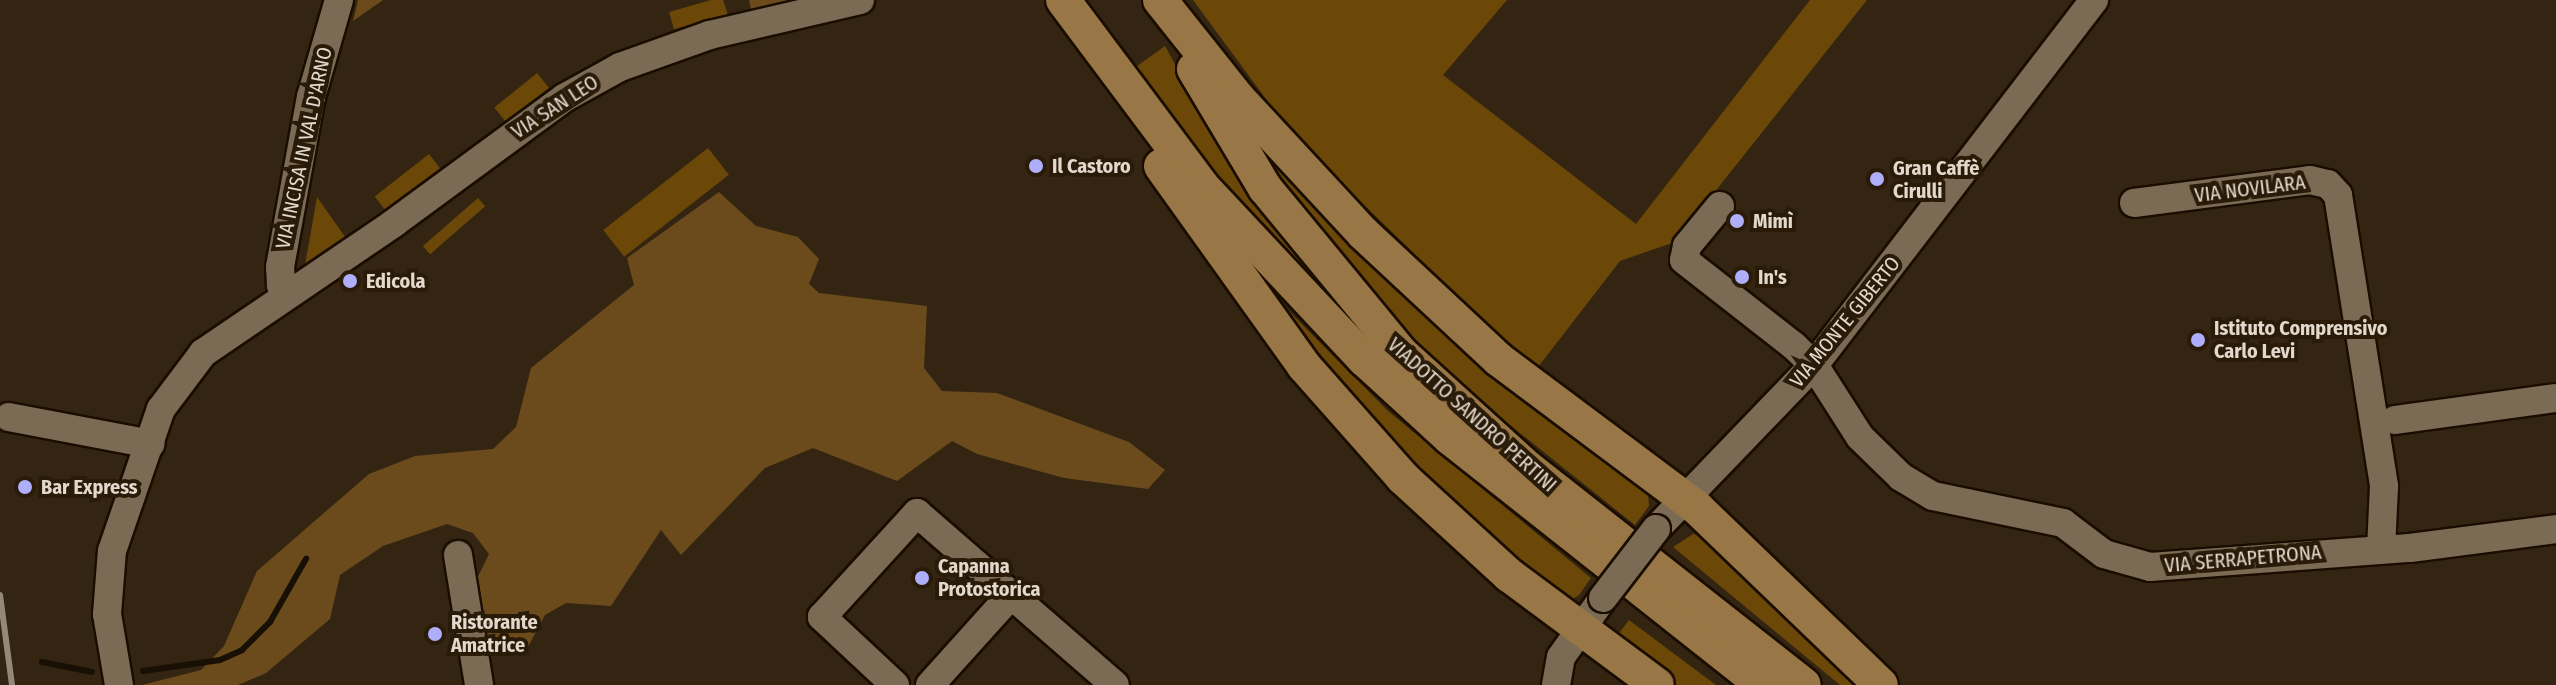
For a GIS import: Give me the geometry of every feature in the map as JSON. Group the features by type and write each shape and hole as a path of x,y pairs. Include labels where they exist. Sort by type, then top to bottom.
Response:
{"main road":[{"name":"VIADOTTO SANDRO PERTINI","path":"1063,0 1133,95 1264,257 1402,396 1763,685"},
{"name":"VIADOTTO SANDRO PERTINI","path":"1160,0 1247,161 1384,336 1527,467 1804,685"},
{"path":"1160,0 1238,98 1372,243 1509,368 1683,499 1881,685"},
{"path":"1133,95 1150,145 1181,198 1304,366 1433,509 1579,630 1657,685"}],"street":[{"name":"VIA INCISA IN VAL D'ARNO","path":"287,295 280,267 311,97 339,0"},
{"name":"VIA SAN LEO","path":"119,685 108,631 110,560 165,402 187,369 213,344 564,98 620,67 701,37 860,0"},
{"name":"VIA MONTE GIBERTO","path":"1556,685 1561,657 1656,529 1814,365 2094,0"},
{"name":"VIA NOVILARA","path":"2134,203 2310,180 2328,184 2338,195 2384,486 2381,549"},
{"path":"1720,206 1687,246 1684,260 1814,365"},
{"name":"VIA SERRAPETRONA","path":"1814,365 1843,417 1910,484 1957,503 2063,523 2090,547 2121,561 2178,566 2381,549 2556,529"},
{"path":"2395,420 2556,398"},
{"path":"9,417 150,444"},
{"path":"895,685 822,617 917,513 1115,685"},
{"path":"458,555 479,685"},
{"path":"930,685 1004,589"}],"shaded area":[{"path":"358,0 383,0 353,21"},
{"path":"711,0 723,0 728,15 674,29 669,12"},
{"path":"749,0 835,0 753,19"},
{"path":"1193,0 1507,0 1443,75 1636,224 1810,0 1867,0 1675,242 1620,261 1535,371 1294,137"},
{"path":"1165,46 1218,143 1291,240 1449,418 1278,255 1130,71"},
{"path":"537,73 549,88 506,122 494,108"},
{"path":"708,148 729,175 624,257 603,230"},
{"path":"429,154 440,168 386,211 375,196"},
{"path":"1281,158 1648,491 1649,506 1635,525 1476,398 1398,323 1294,196 1273,164"},
{"path":"719,192 756,226 798,237 819,259 809,284 819,293 927,306 924,368 942,391 997,393 1129,442 1165,470 1148,489 1064,478 977,454 952,441 897,481 813,448 765,468 681,555 661,530 611,606 566,603 545,615 528,647 482,657 474,585 489,554 473,533 447,524 383,546 340,575 330,619 266,673 238,685 142,685 201,670 224,646 257,571 369,474 415,456 493,449 516,427 531,368 634,285 627,258"},
{"path":"317,197 348,241 304,271"},
{"path":"478,198 485,206 430,254 423,246"},
{"path":"1273,295 1388,411 1591,578 1579,595 1571,600 1546,591 1335,390"},
{"path":"1693,534 1703,535 1864,685 1840,685 1673,547"},
{"path":"1629,620 1716,685 1672,685 1610,645"}],"waterway":[{"path":"143,671 220,660 242,650 270,622 306,559"},
{"path":"42,662 92,672"}],"railway":[{"path":"0,595 12,685"}],"place":[{"name":"Il Castoro","path":"1036,166"},
{"name":"Gran Caffè Cirulli","path":"1877,179"},
{"name":"Mimì","path":"1737,221"},
{"name":"In's","path":"1742,277"},
{"name":"Edicola","path":"350,281"},
{"name":"Istituto Comprensivo Carlo Levi","path":"2198,340"},
{"name":"Bar Express","path":"25,487"},
{"name":"Capanna Protostorica","path":"922,578"},
{"name":"Ristorante Amatrice","path":"435,634"}]}
